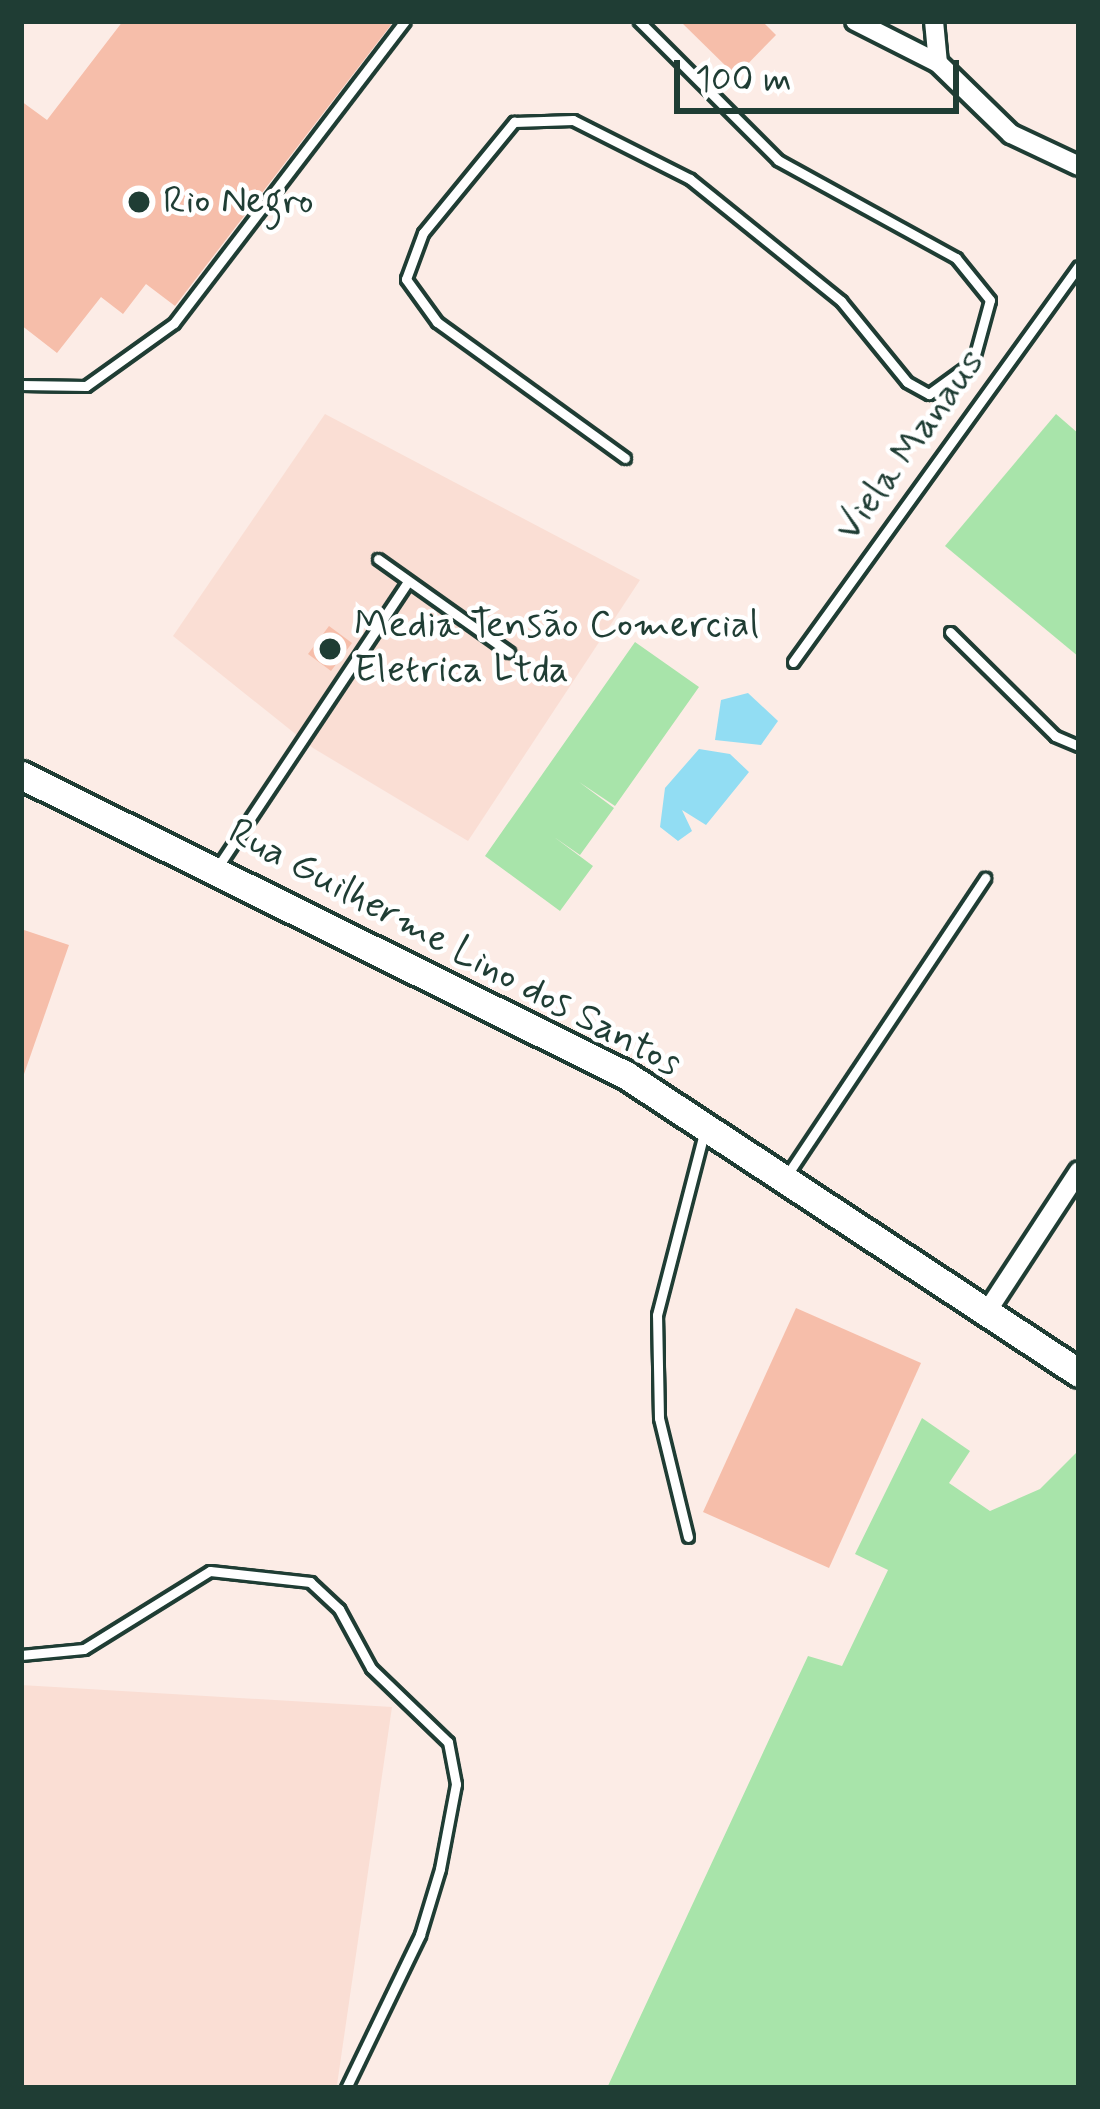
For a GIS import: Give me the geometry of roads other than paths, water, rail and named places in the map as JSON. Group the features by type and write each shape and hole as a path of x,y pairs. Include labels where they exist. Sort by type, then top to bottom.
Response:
{"street":[{"path":"855,21 938,63 996,123 1079,166"},
{"path":"934,21 938,63"},
{"name":"Rua Guilherme Lino dos Santos","path":"21,775 567,1043 706,1128 1079,1373"},
{"path":"988,1310 1079,1171"}],"lane":[{"path":"21,385 86,386 174,323 405,21"},
{"path":"625,458 437,322 406,279 423,233 514,122 573,120 690,179 841,302 929,394 973,362 990,300 956,258 747,135 640,21"},
{"name":"Viela Manaus","path":"794,662 1079,266"},
{"path":"378,559 509,652"},
{"path":"217,868 408,582"},
{"path":"950,632 1055,736 1079,746"},
{"path":"784,1179 985,878"},
{"path":"688,1537 658,1418 657,1315 706,1128"},
{"path":"21,1655 84,1649 210,1570 310,1582 339,1609 371,1668 448,1742 456,1784 440,1869 420,1935 346,2088"}],"water":[{"path":"748,693 778,721 761,745 715,740 721,700"},
{"path":"699,749 730,754 749,772 706,825 682,810 692,831 678,841 660,827 665,788"}],"place":[{"name":"Rio Negro","path":"139,202"},
{"name":"Media Tensão Comercial Eletrica Ltda","path":"330,649"}]}
